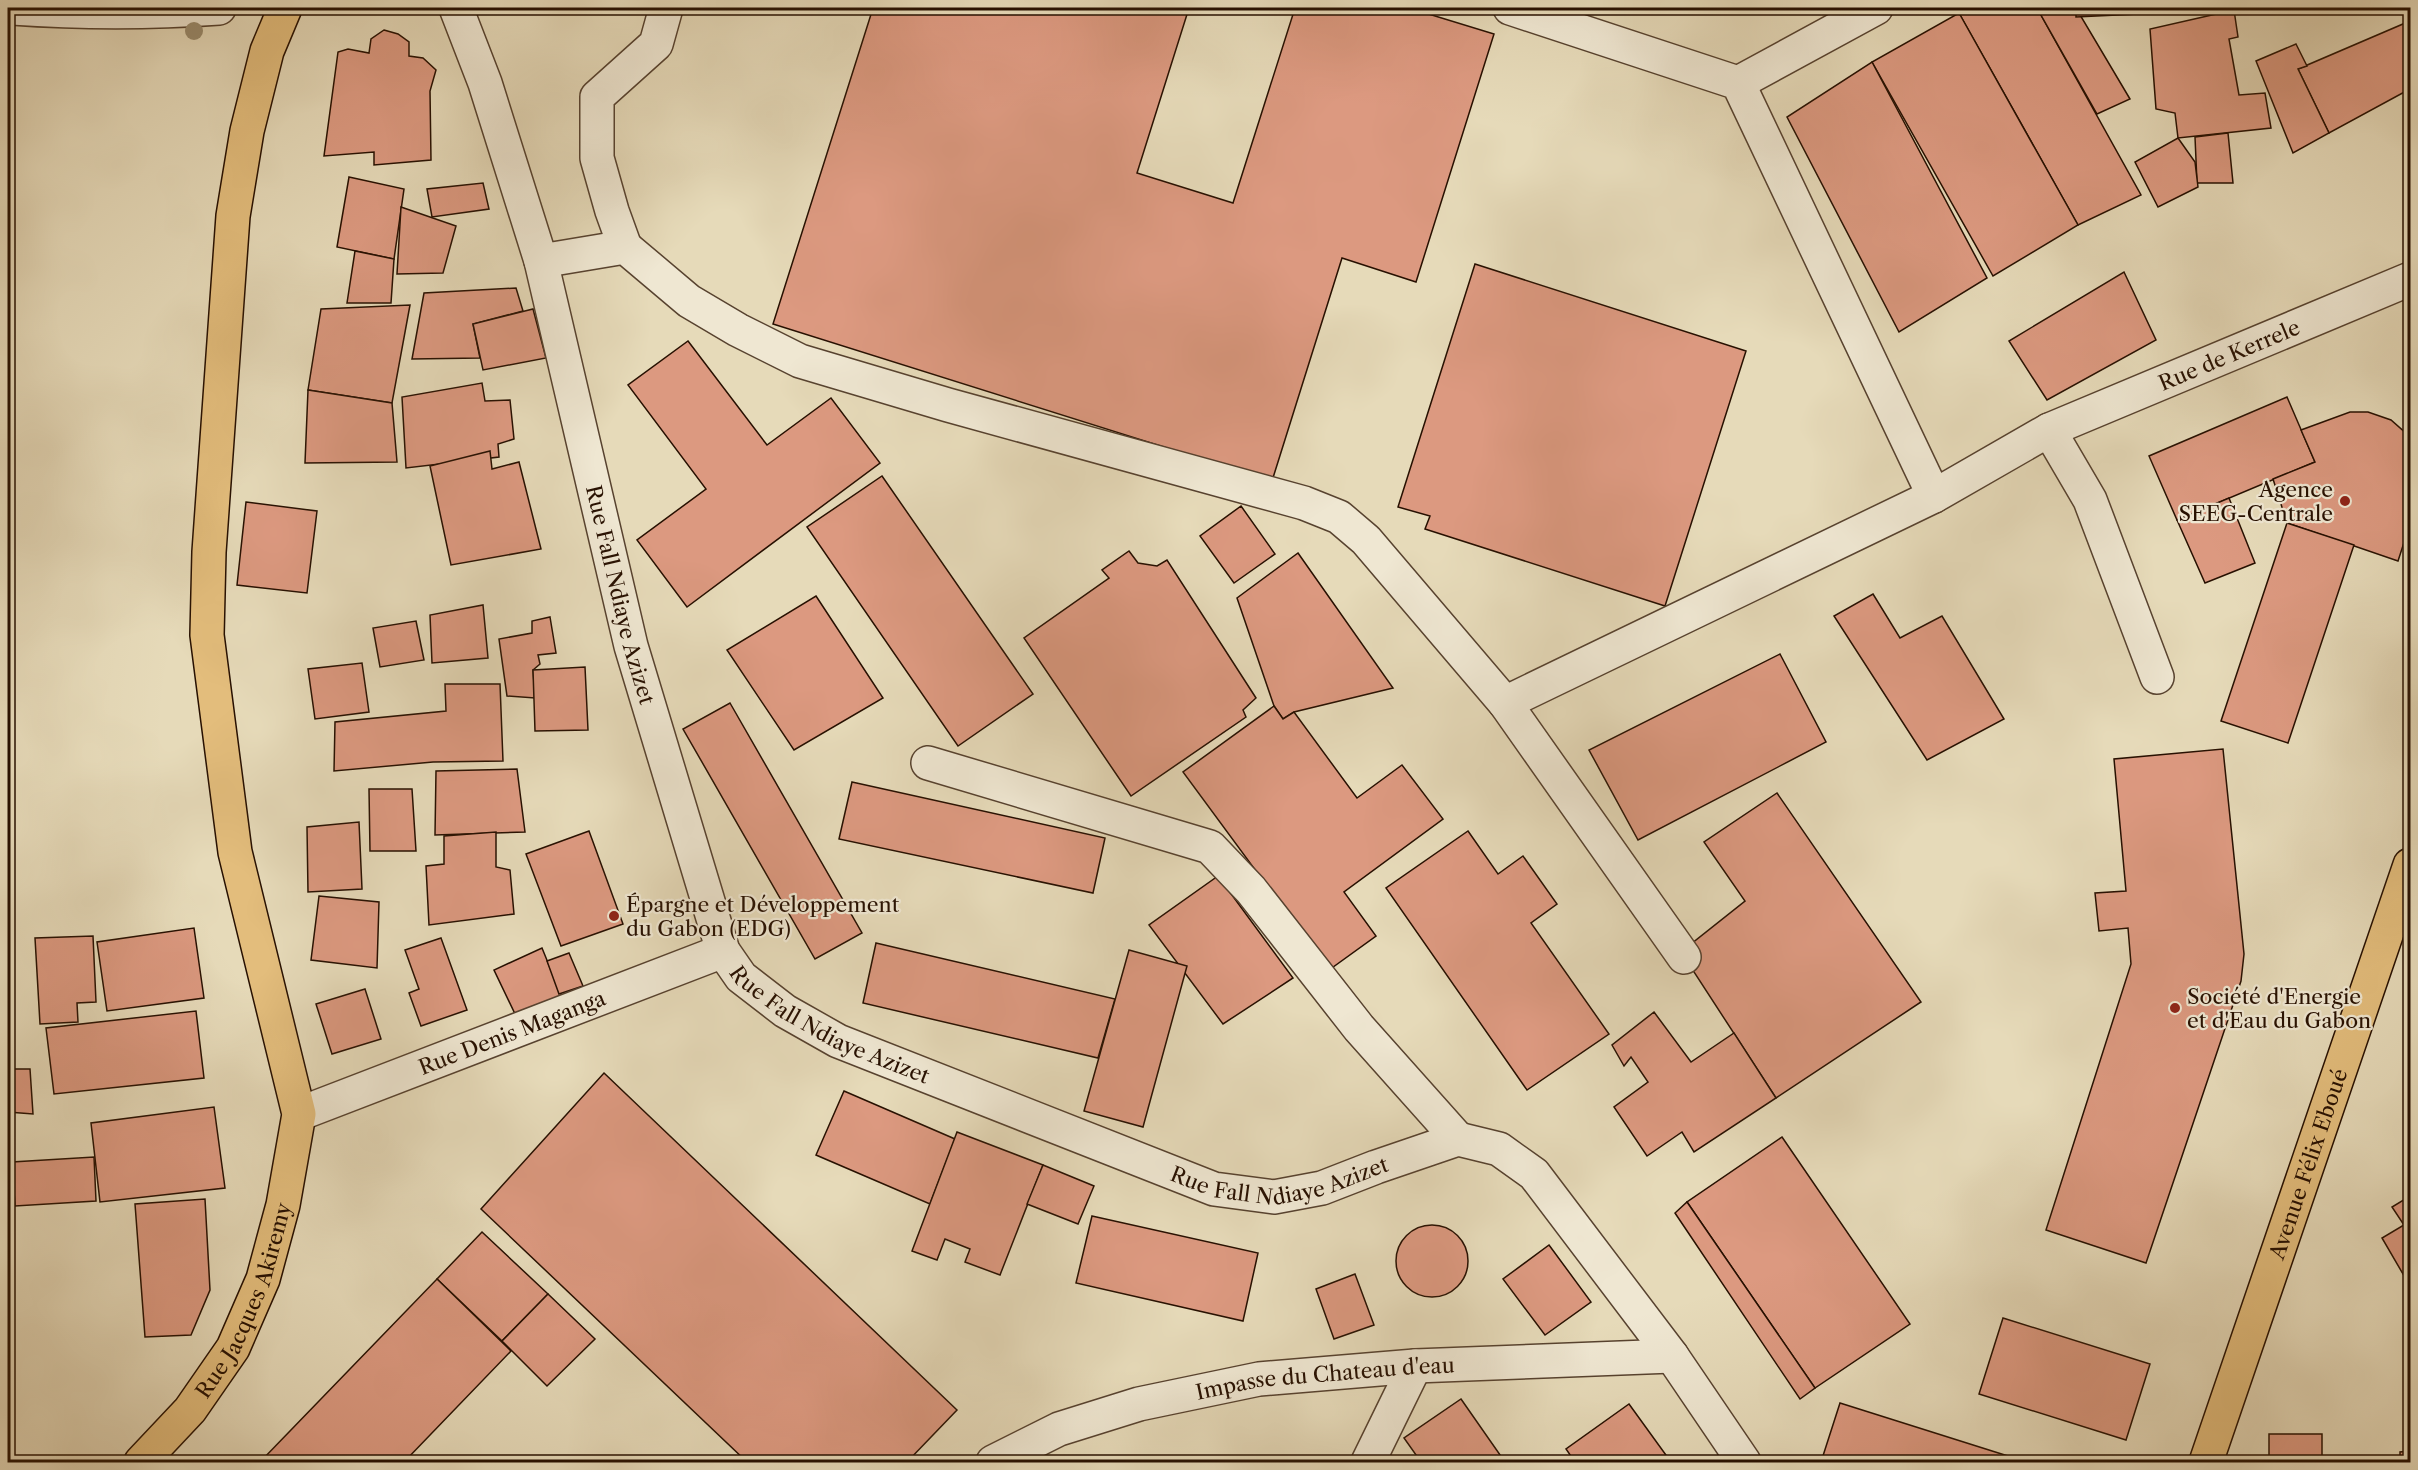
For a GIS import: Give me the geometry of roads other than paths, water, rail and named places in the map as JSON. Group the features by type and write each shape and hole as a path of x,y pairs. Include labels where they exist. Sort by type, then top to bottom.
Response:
{"main road":[{"path":"285,8 267,51 247,131 233,216 209,552 207,635 235,852 299,1114"},
{"name":"Avenue Félix Eboué","path":"2206,1462 2397,931 2410,865"},
{"name":"Rue Jacques Akiremy","path":"141,1462 190,1410 233,1348 263,1279 284,1205 299,1114"}],"street":[{"path":"12,8 82,13 158,13 219,8"},
{"name":"Rue Fall Ndiaye Azizet","path":"456,8 485,84 541,261 631,646 723,951 741,977 785,1011 838,1041 1214,1189 1274,1197 1322,1188 1458,1139"},
{"path":"666,8 656,44 597,97 597,158 625,247 689,301 738,330 800,362 948,405 1304,502 1339,517 1366,540 1505,703 1684,957"},
{"path":"1510,8 1738,83 1934,496"},
{"path":"1738,83 1876,8"},
{"path":"541,261 625,247"},
{"name":"Rue de Kerrele","path":"1505,703 1934,496 2049,430 2410,279"},
{"path":"2049,430 2090,500 2157,677"},
{"path":"928,763 1210,847 1251,890 1359,1028 1458,1139 1499,1149 1534,1174 1672,1356 1744,1462"},
{"name":"Rue Denis Maganga","path":"299,1114 723,951"},
{"name":"Impasse du Chateau d'eau","path":"993,1462 1059,1429 1139,1404 1259,1379 1415,1366 1672,1356"},
{"path":"1368,1462 1415,1366"}],"place":[{"name":"Agence SEEG-Centrale","path":"2345,501"},
{"name":"Épargne et Développement du Gabon (EDG)","path":"614,916"},
{"name":"Société d'Energie et d'Eau du Gabon","path":"2175,1008"}]}
